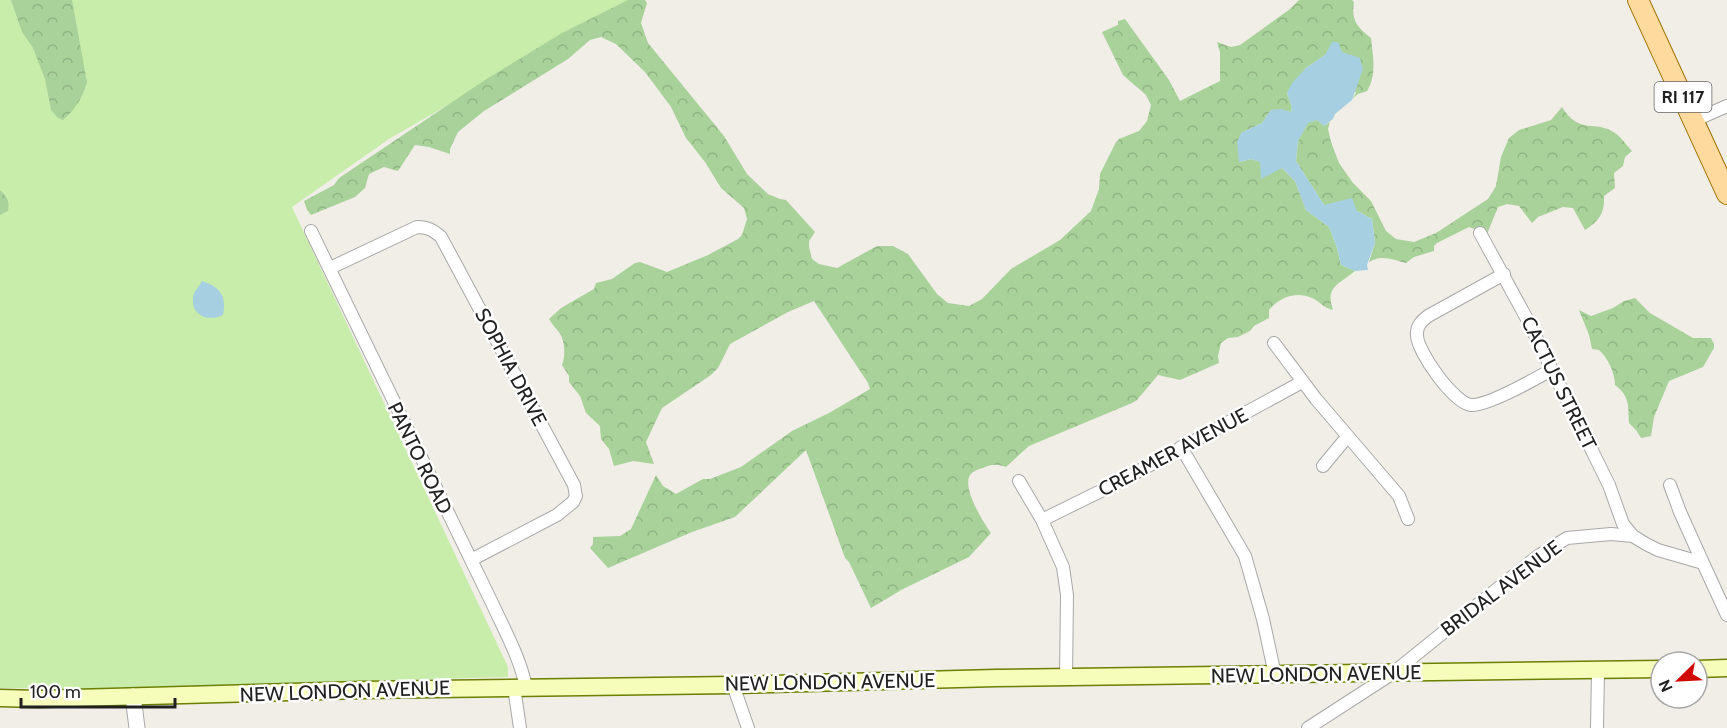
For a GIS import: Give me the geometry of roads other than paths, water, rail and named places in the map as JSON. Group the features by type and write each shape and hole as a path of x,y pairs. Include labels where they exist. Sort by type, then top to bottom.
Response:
{"main road":[{"name":"RI 117","path":"1638,0 1727,194"},
{"path":"1709,669 1727,668"},
{"name":"NEW LONDON AVENUE","path":"0,698 733,685 1066,676 1649,669"}],"street":[{"path":"1694,121 1727,106"},
{"name":"SOPHIA DRIVE","path":"330,268 417,227 433,230 441,237 574,485 576,496 573,502 557,515 471,560"},
{"name":"PANTO ROAD","path":"311,231 512,648 520,687 520,728"},
{"name":"CACTUS STREET","path":"1479,233 1504,274 1527,319 1609,485 1623,524 1633,536"},
{"path":"1504,274 1428,316 1421,322 1416,332 1419,344 1440,379 1465,404 1475,405 1491,400 1551,370"},
{"path":"1274,343 1302,382 1347,437 1399,495 1408,519"},
{"name":"CREAMER AVENUE","path":"1042,520 1117,483 1302,382"},
{"path":"1323,466 1347,437"},
{"path":"1181,447 1245,556 1263,619 1275,675"},
{"path":"1019,481 1042,520 1063,567 1067,595 1066,676"},
{"path":"1670,485 1727,615"},
{"name":"BRIDAL AVENUE","path":"1308,728 1393,673 1538,556 1567,538 1611,534 1633,536 1658,550 1703,563"},
{"path":"1597,728 1598,671"},
{"path":"733,685 748,728"},
{"path":"133,696 137,728"}],"water":[{"path":"1332,42 1338,42 1342,52 1360,58 1363,69 1352,100 1335,114 1333,119 1324,126 1317,120 1308,123 1298,141 1296,161 1324,205 1352,198 1357,211 1372,219 1375,243 1367,265 1368,270 1355,271 1341,265 1329,227 1306,210 1295,181 1282,168 1261,179 1260,162 1251,159 1239,162 1237,142 1241,133 1262,123 1271,110 1281,109 1291,112 1292,107 1287,93 1292,83 1306,68 1325,55"},
{"path":"202,281 221,293 224,303 223,315 212,318 202,316 195,309 193,296"}]}
